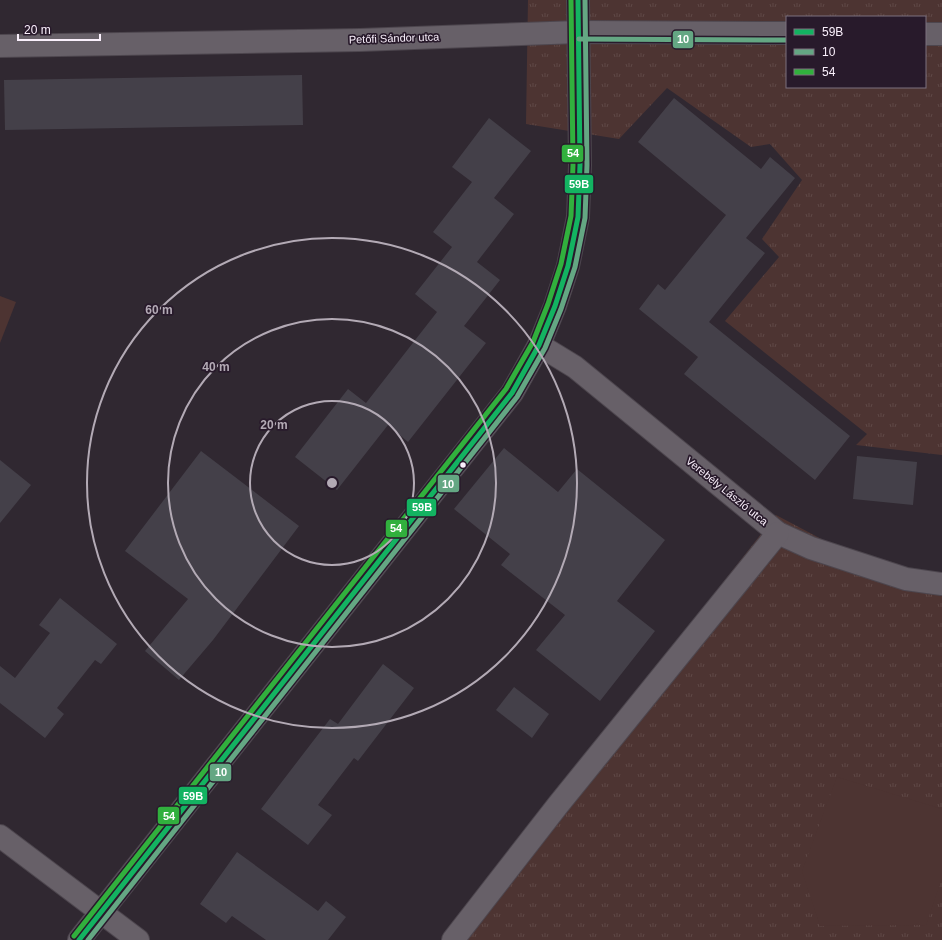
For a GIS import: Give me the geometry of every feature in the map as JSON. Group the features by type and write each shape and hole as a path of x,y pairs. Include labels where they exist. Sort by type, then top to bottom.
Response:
{"street":[{"path":"79,940 512,393 539,345 556,306 568,266 578,217 580,165 578,0"},
{"name":"Petőfi Sándor utca","path":"0,46 360,40 579,32 786,33"},
{"path":"926,34 942,34"},
{"name":"Verebély László utca","path":"539,345 575,367 778,533 811,548 906,580 942,584"},
{"path":"453,940 558,805 778,533"},
{"path":"0,836 138,940"}],"green space":[{"path":"528,0 942,0 942,455 856,445 867,434 725,321 779,257 762,239 802,180 770,144 751,147 667,88 619,139 526,124"},
{"path":"0,296 16,302 0,343"},
{"path":"776,515 865,562 942,580 942,940 460,940 449,932"},
{"path":"837,777 942,809 942,878 926,925 820,926 802,871"}],"building":[{"path":"302,75 303,125 5,130 4,80"},
{"path":"674,98 761,169 770,157 795,178 746,238 765,253 709,322 850,436 815,480 684,374 698,357 639,309 658,284 665,290 726,215 638,142"},
{"path":"489,118 531,151 494,198 514,214 477,262 500,280 464,326 486,343 408,442 388,425 337,490 295,457 348,389 366,403 437,312 415,294 452,247 433,232 472,182 452,167"},
{"path":"504,448 558,492 577,469 665,540 617,601 655,631 600,701 536,650 565,615 501,565 510,554 454,509"},
{"path":"201,451 299,526 213,640 179,680 145,651 188,599 125,551"},
{"path":"857,456 917,462 913,505 853,499"},
{"path":"0,460 31,485 0,523"},
{"path":"60,598 117,644 101,664 95,660 57,708 64,714 45,738 0,703 0,666 15,678 50,633 39,625"},
{"path":"383,664 414,688 358,761 354,758 318,805 332,815 308,845 261,809 330,719 338,724"},
{"path":"514,687 549,714 532,738 496,710"},
{"path":"237,852 318,911 326,901 346,917 328,940 266,940 232,916 226,923 200,904"}],"transit line":[{"name":"54","path":"74,936 506,389 533,342 548,304 561,264 571,216 573,165 571,0"},
{"name":"59B","path":"79,940 512,393 539,345 555,306 568,266 578,217 580,165 578,0"},
{"name":"10","path":"88,940 517,397 545,348 561,309 575,267 585,218 587,165 585,0"},
{"name":"10","path":"579,39 786,40"}]}
